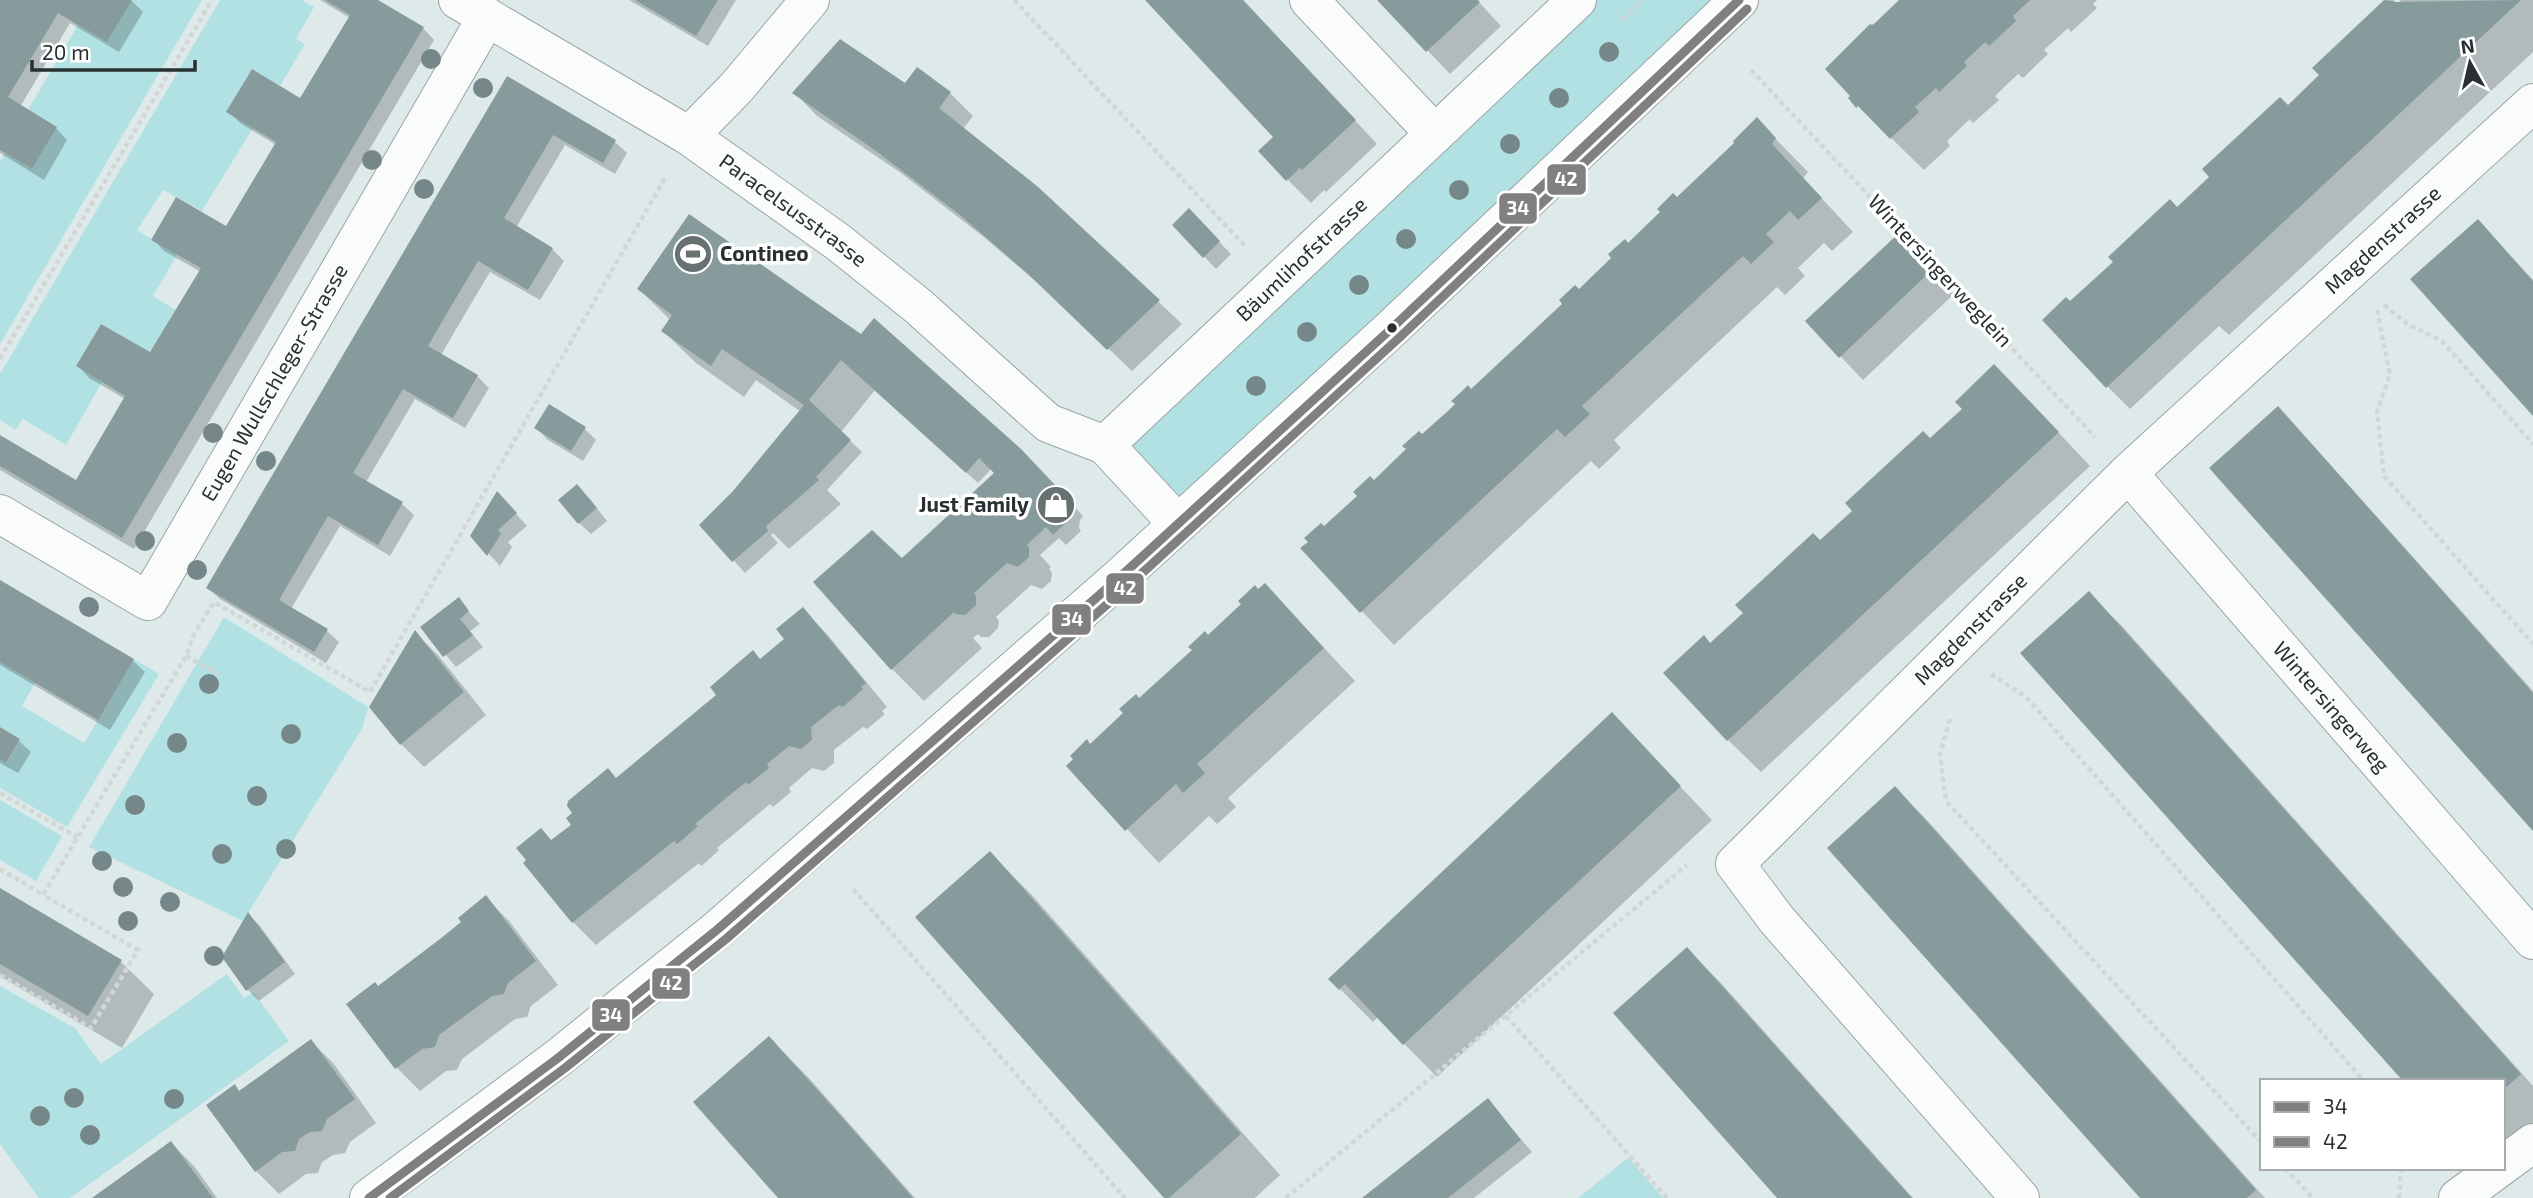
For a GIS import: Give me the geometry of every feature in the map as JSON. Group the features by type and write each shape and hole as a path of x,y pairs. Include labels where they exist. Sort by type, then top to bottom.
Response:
{"street":[{"path":"688,136 736,88 810,0"},
{"path":"1309,0 1435,134"},
{"name":"Bäumlihofstrasse","path":"1105,445 1577,0"},
{"path":"369,1198 558,1058 718,929 1120,577 1392,328 1739,0"},
{"name":"Paracelsusstrasse","path":"472,8 688,136 838,242 908,298 1048,423 1105,445"},
{"name":"Eugen Wullschleger-Strasse","path":"148,601 472,8"},
{"name":"Magdenstrasse","path":"1735,864 2128,473 2527,120"},
{"path":"1105,445 1178,524"},
{"name":"Wintersingerweg","path":"2128,473 2533,940"},
{"path":"0,514 148,601"},
{"path":"1735,864 1777,920 2020,1198"},
{"path":"2505,1164 2533,1143"},
{"path":"2458,1198 2496,1170"}],"path":[{"path":"0,359 212,0"},
{"path":"1014,0 1279,282"},
{"name":"Wintersingerweglein","path":"1751,70 2128,473"},
{"path":"43,895 186,656 197,629 214,602 370,692 668,172"},
{"path":"2533,443 2441,341 2409,325 2375,298 2390,374 2377,412 2384,476 2533,644"},
{"path":"148,601 197,629"},
{"path":"1952,649 2026,697 2362,1079"},
{"path":"1952,649 1955,704 1940,755 1946,801 2260,1141"},
{"path":"186,656 219,674"},
{"path":"0,793 77,838"},
{"path":"1286,1198 1696,858 1735,864"},
{"path":"0,869 138,950 91,1028 0,975"},
{"path":"853,889 1125,1198"},
{"path":"1506,1016 1667,1198"},
{"path":"2287,1170 2313,1198"},
{"path":"2399,1198 2401,1170"}],"shaded area":[{"path":"132,0 202,0 0,344 0,162 5,153 32,169 57,127 28,110 78,25 107,42"},
{"path":"220,0 302,0 314,7 296,39 305,44 280,86 252,69 227,112 253,128 202,211 163,190 137,230 177,255 153,296 176,310 150,352 101,324 76,366 102,382 66,445 23,419 16,430 0,420 0,374"},
{"path":"1577,0 1739,0 1178,524 1105,445"},
{"path":"224,617 368,707 362,729 243,921 89,847"},
{"path":"134,659 159,674 67,827 0,788 0,759 7,763 20,739 0,727 0,662 35,683 22,706 84,743"},
{"path":"0,800 62,836 36,881 0,860"},
{"path":"227,974 244,998 253,992 289,1041 70,1198 39,1198 0,1144 0,986 75,1028 101,1064"},
{"path":"1628,1158 1663,1198 1578,1198"}],"building":[{"path":"0,0 132,0 107,42 58,13 8,97 57,127 32,169 0,150"},
{"path":"325,0 378,0 424,27 122,538 0,466 0,435 76,480 125,396 76,366 101,324 150,352 201,268 151,240 176,197 226,226 276,142 226,112 252,69 300,98 350,15"},
{"path":"635,0 718,0 696,36"},
{"path":"1145,0 1243,0 1356,120 1302,170 1300,168 1286,181 1258,151 1273,137"},
{"path":"1377,0 1478,0 1480,2 1426,52"},
{"path":"1899,0 2030,0 2013,16 2016,21 1989,46 1985,42 1964,62 1967,66 1939,92 1936,88 1915,107 1919,112 1890,139 1858,106 1856,108 1848,98 1850,96 1825,69 1870,24 1875,23"},
{"path":"2384,0 2521,0 2106,388 2042,320 2066,297 2070,301 2113,262 2108,257 2170,199 2177,207 2209,177 2202,169 2280,97 2288,105 2319,75 2312,68"},
{"path":"840,39 905,83 917,67 951,92 939,108 1037,186 1160,300 1107,350 1027,273 960,215 876,151 792,93"},
{"path":"507,76 616,140 603,163 553,135 504,218 553,248 528,290 478,261 453,303 428,346 478,375 453,418 403,389 353,473 403,502 378,545 328,516 279,600 328,629 314,652 206,588"},
{"path":"1757,117 1776,138 1772,144 1822,198 1798,220 1790,211 1766,234 1774,242 1751,264 1743,256 1582,406 1590,414 1565,437 1557,429 1360,613 1300,548 1308,542 1304,538 1321,523 1324,526 1357,496 1353,492 1370,476 1374,480 1406,449 1402,446 1419,431 1422,434 1448,411 1455,404 1451,401 1468,385 1471,389 1562,304 1559,300 1575,285 1579,289 1611,258 1608,254 1625,239 1628,243 1660,212 1657,209 1673,193 1677,197 1734,143"},
{"path":"1189,208 1220,241 1203,258 1172,225"},
{"path":"689,214 861,334 874,318 1021,449 1073,504 1068,515 1071,518 1053,535 1046,527 1027,545 1029,557 1018,567 1007,563 974,593 976,605 965,615 954,612 891,670 813,582 872,530 902,558 994,473 979,458 966,473 841,360 809,400 851,440 816,477 819,480 766,526 768,531 732,562 699,525 733,491 804,405 722,349 711,366 661,331 672,315 637,289"},
{"path":"2478,219 2533,281 2533,416 2410,279"},
{"path":"1899,233 1933,269 1839,358 1805,321"},
{"path":"1994,364 2059,432 1727,741 1663,673 1704,635 1710,643 1743,613 1735,605 1813,533 1820,540 1852,511 1845,503 1923,431 1930,438 1962,409 1955,402"},
{"path":"549,404 586,427 571,451 534,428"},
{"path":"2278,406 2533,693 2533,831 2209,468"},
{"path":"577,484 597,508 578,524 558,500"},
{"path":"497,491 517,513 498,530 501,534 487,556 470,536"},
{"path":"0,580 134,659 98,720 0,662"},
{"path":"1265,583 1324,648 1197,764 1205,773 1183,793 1176,784 1125,831 1066,766 1073,759 1070,756 1087,739 1090,744 1123,713 1119,709 1136,694 1139,698 1192,650 1188,647 1205,631 1208,635 1241,604 1238,601 1255,585 1258,589"},
{"path":"2089,591 2521,1074 2505,1088 2505,1079 2401,1079 2020,653"},
{"path":"459,597 469,611 460,619 473,635 443,657 420,627"},
{"path":"803,607 866,683 861,687 863,689 843,707 839,705 811,727 812,740 801,749 789,746 767,764 769,768 748,785 746,782 695,824 698,826 682,840 677,844 674,841 572,923 523,863 526,860 516,848 541,828 551,840 571,825 566,818 572,813 567,806 568,801 608,768 616,778 716,695 710,687 753,650 760,659 784,639 776,629"},
{"path":"415,630 464,692 400,745 369,707"},
{"path":"1612,712 1681,786 1403,1045 1345,984 1339,990 1328,979"},
{"path":"0,727 20,739 6,763 0,759"},
{"path":"1895,786 2256,1190 2247,1198 2140,1198 1827,848"},
{"path":"990,851 1241,1134 1169,1198 1164,1198 915,917"},
{"path":"0,888 122,960 88,1016 0,964"},
{"path":"486,895 536,961 508,983 504,994 492,996 439,1035 435,1047 422,1049 395,1069 346,1004 375,982 378,986 440,939 461,922 458,918"},
{"path":"248,912 285,962 246,991 222,957"},
{"path":"1687,947 1912,1198 1777,1198 1613,1013"},
{"path":"769,1036 913,1198 778,1198 693,1102"},
{"path":"311,1039 355,1099 327,1119 322,1131 310,1132 299,1139 295,1151 282,1152 255,1172 206,1105 235,1084 239,1091"},
{"path":"1488,1098 1521,1140 1448,1198 1362,1198"},
{"path":"171,1141 213,1198 92,1198 121,1177"}],"transit line":[{"name":"34","path":"369,1198 558,1058 718,929 1120,577 1392,328 1739,0"},
{"name":"42","path":"390,1198 565,1068 726,939 1128,586 1400,337 1747,9"}],"place":[{"name":"Contineo","path":"693,254"},
{"name":"Just Family","path":"1056,505"}]}
